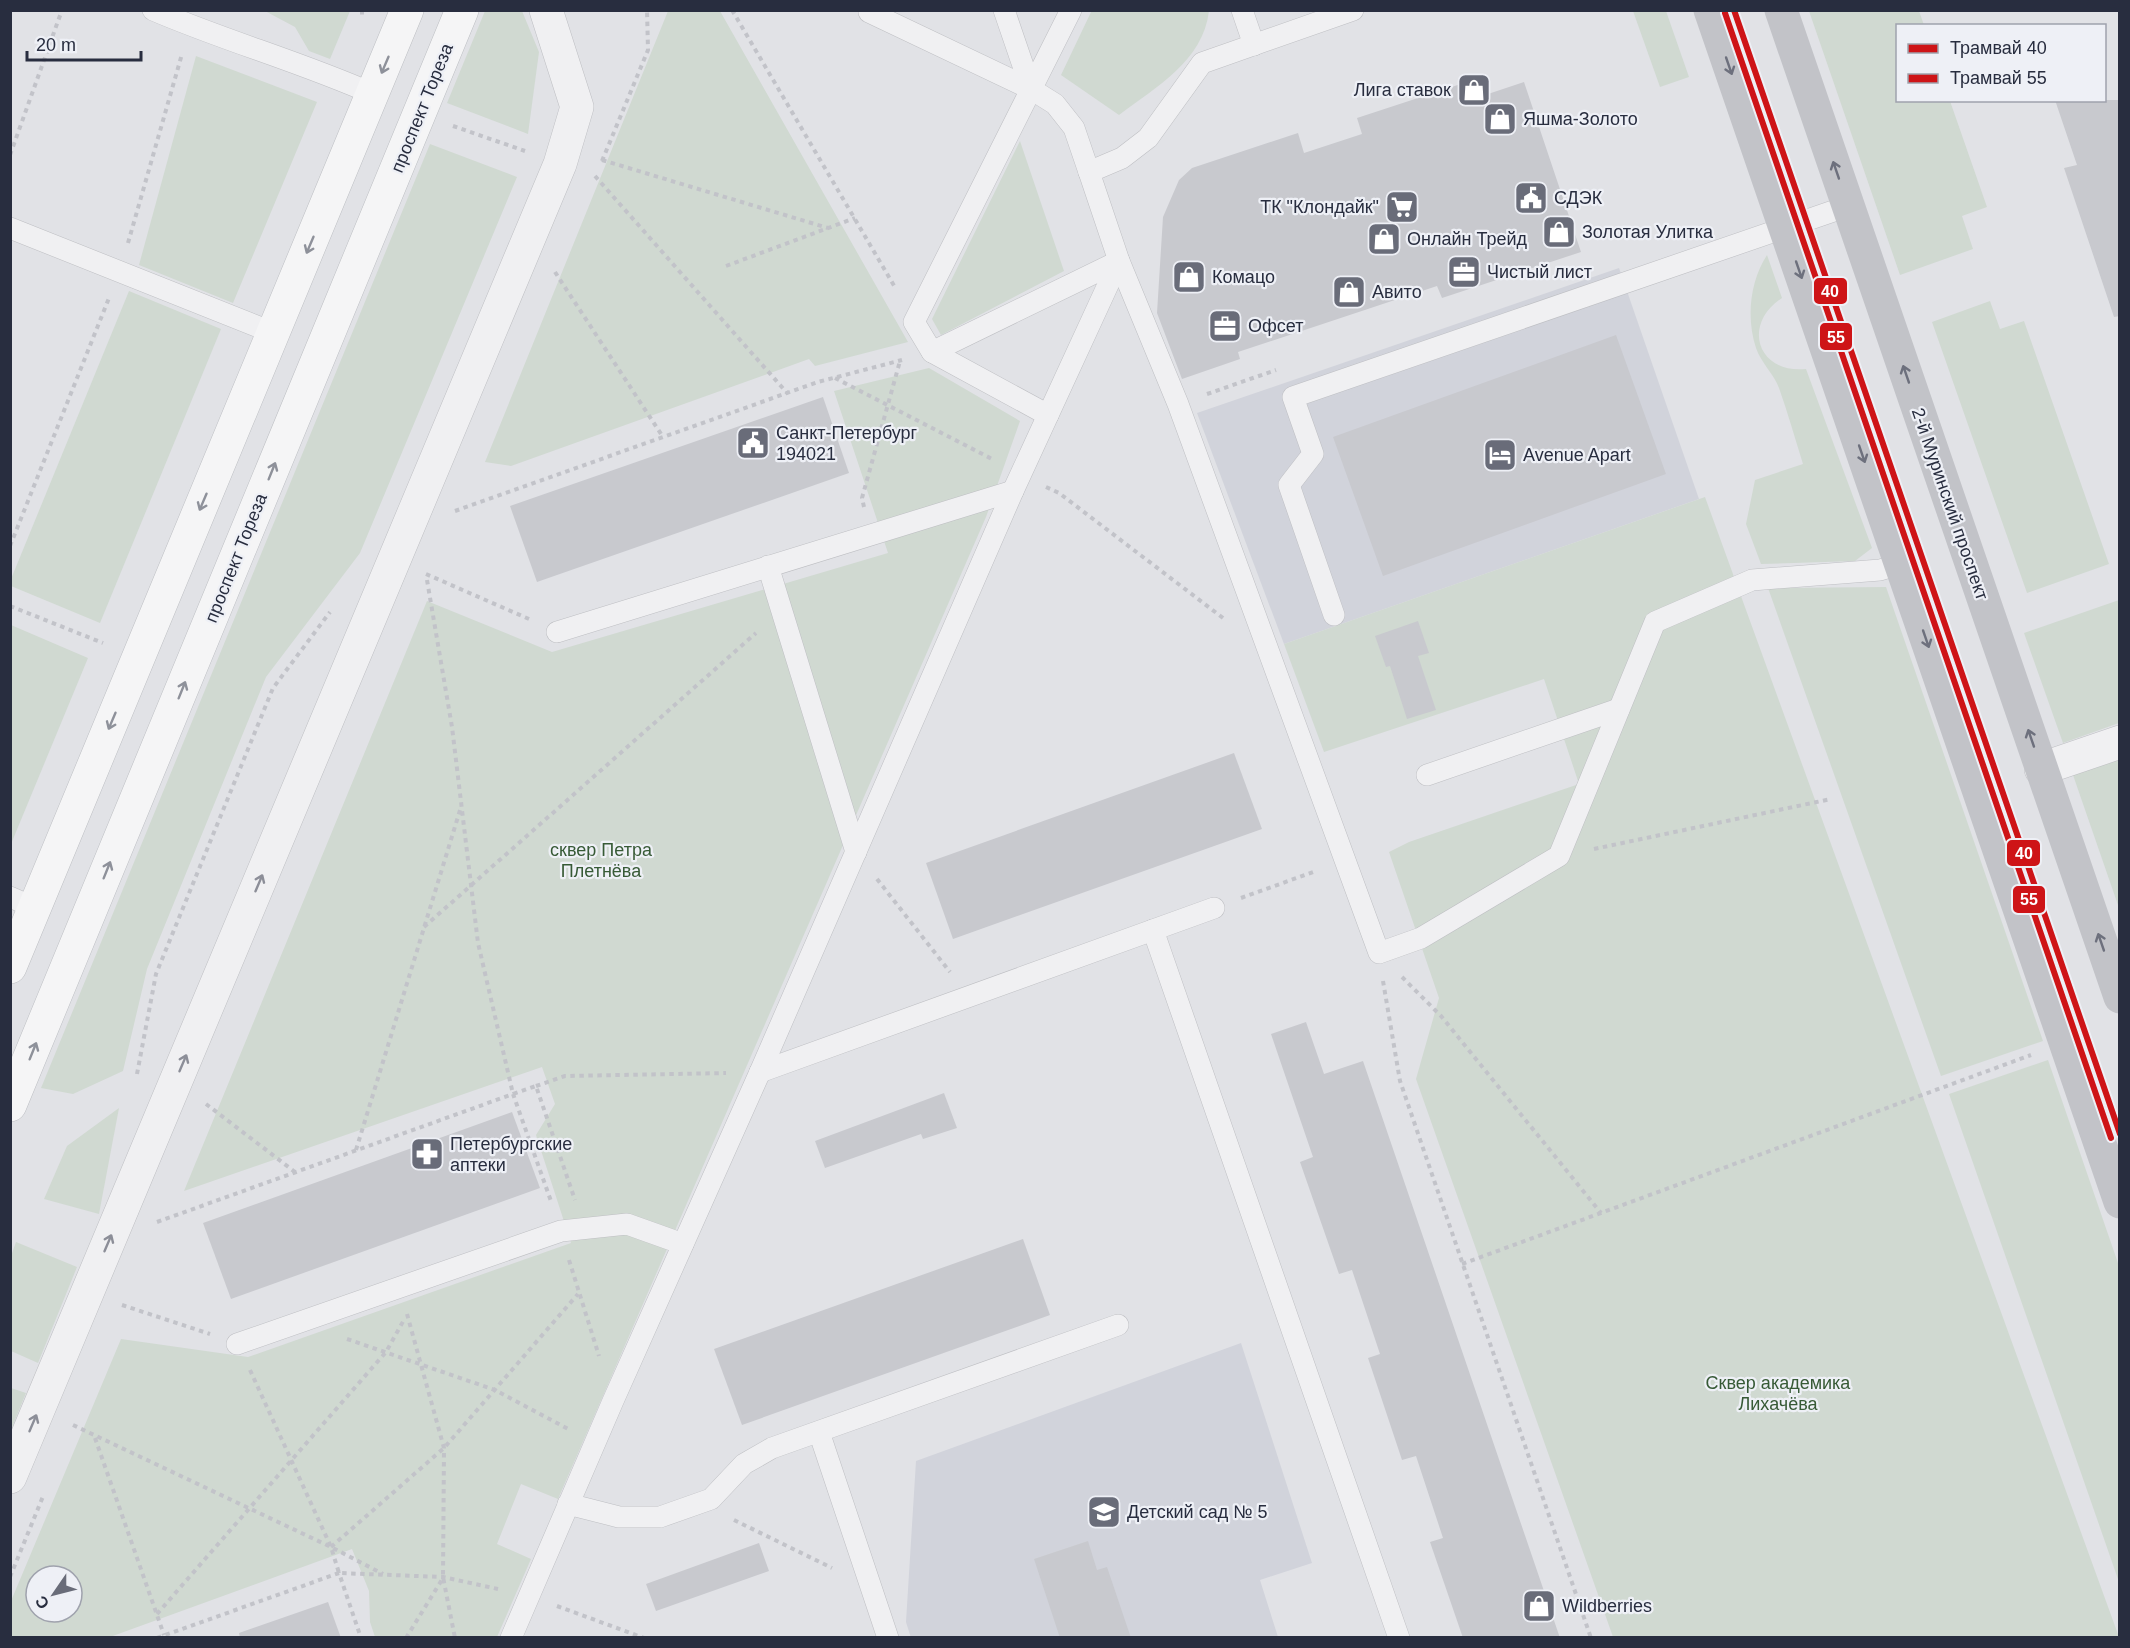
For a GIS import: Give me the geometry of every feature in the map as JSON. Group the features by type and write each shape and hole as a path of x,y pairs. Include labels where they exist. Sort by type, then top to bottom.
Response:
{"main road":[{"path":"10,967 23,903 273,333 407,10"},
{"name":"проспект Тореза","path":"10,1105 462,10"},
{"path":"1710,10 2120,1202"},
{"name":"2-й Муринский проспект","path":"1781,10 2120,997"}],"street":[{"path":"10,1477 560,164 577,107 546,10"},
{"path":"2041,769 2120,742"}],"lane":[{"path":"153,10 189,26 336,78 373,94"},
{"path":"1004,10 1031,89"},
{"path":"1048,414 932,352 914,322 1071,10"},
{"path":"1242,10 1254,45"},
{"path":"1089,172 1122,158 1148,138 1202,63 1353,10"},
{"path":"869,12 1031,89 1055,104 1074,128 1119,261 1178,404 1378,953 1421,938 1559,856 1655,622 1752,580 1880,570 1900,564"},
{"path":"1334,615 1289,485 1313,454 1293,396 1848,206"},
{"path":"10,228 273,333"},
{"path":"932,352 1119,261"},
{"path":"512,1638 595,1442 760,1072 1017,483 1119,261"},
{"path":"557,632 768,566 1017,483"},
{"path":"768,566 856,852"},
{"path":"1427,775 1619,710"},
{"path":"760,1072 1214,908"},
{"path":"1153,930 1399,1638"},
{"path":"237,1344 561,1231 627,1224 683,1244"},
{"path":"568,1504 619,1517 660,1517 711,1499 744,1464 772,1448 1118,1325"},
{"path":"819,1432 888,1638"}],"path":[{"path":"10,155 62,10"},
{"path":"647,10 648,50"},
{"path":"732,10 914,322"},
{"path":"450,124 528,152"},
{"path":"602,160 828,228"},
{"path":"595,176 788,394"},
{"path":"726,266 855,218"},
{"path":"554,271 663,437"},
{"path":"451,512 835,378 932,352"},
{"path":"862,498 900,361"},
{"path":"835,378 888,405 1017,483 1059,493 1224,618"},
{"path":"557,632 426,573 452,727 478,943 513,1094 561,1231 613,1401"},
{"path":"10,606 103,643"},
{"path":"424,927 782,610"},
{"path":"1559,856 1831,799"},
{"path":"356,1150 461,805"},
{"path":"856,852 969,996"},
{"path":"1214,908 1345,860"},
{"path":"1378,953 1441,1016 1601,1213"},
{"path":"1378,953 1400,1081 1591,1638"},
{"path":"1462,1264 2033,1054"},
{"path":"157,1222 565,1076 760,1072"},
{"path":"536,1086 585,1229"},
{"path":"206,1104 296,1172"},
{"path":"400,1287 444,1448 443,1577 455,1638"},
{"path":"330,1547 444,1448 579,1293"},
{"path":"122,1305 237,1344 330,1547 361,1638"},
{"path":"331,1311 339,1336 495,1390 595,1442"},
{"path":"157,1614 386,1352 407,1314"},
{"path":"73,1425 386,1575"},
{"path":"95,1437 164,1635"},
{"path":"711,1499 735,1521 870,1586"},
{"path":"157,1638 339,1573 443,1577 530,1596 644,1638"},
{"path":"406,1638 443,1577"}],"shaded area":[{"path":"1619,268 1699,499 1284,644 1197,413"},
{"name":"Детский сад № 5","path":"1241,1343 1312,1563 1260,1580 1278,1637 911,1638 906,1622 916,1461"}],"green space":[{"path":"1092,10 1209,11 1205,29 1188,58 1162,83 1119,115 1061,75"},
{"path":"265,11 350,11 330,59 309,51 295,27"},
{"path":"485,11 522,11 539,52 528,134 447,103"},
{"path":"668,11 720,11 908,342 815,366 809,359 511,466 485,462"},
{"path":"1633,11 1666,11 1689,77 1660,87"},
{"path":"1809,11 1919,11 1924,24 1896,24 1896,102 1950,102 1987,207 1962,216 1973,249 1900,275"},
{"path":"196,56 317,102 233,303 139,265"},
{"path":"1020,141 1064,271 941,335 932,319"},
{"path":"430,144 517,177 360,553 266,677 147,969 123,1071 73,1094 41,1088"},
{"path":"1767,255 1782,298 1769,309 1762,321 1759,334 1761,346 1776,364 1806,369 1872,548 1855,561 1761,564 1746,524 1755,480 1803,464 1779,388 1758,353 1753,336 1751,300 1753,288"},
{"path":"129,291 221,329 100,623 11,586 11,579"},
{"path":"1990,301 2000,329 2024,321 2109,564 2027,593 1932,322"},
{"name":"сквер Петра Плетнёва","path":"929,368 1020,421 986,517 558,1499 521,1484 497,1544 531,1559 497,1637 375,1637 370,1622 369,1591 352,1549 110,1637 11,1638 11,1601 24,1570 24,1624 84,1624 84,1564 27,1564 121,1339 248,1357 571,1243 536,1135 555,1104 542,1067 184,1191 427,601 552,652 888,553 834,391"},
{"name":"Сквер академика Лихачёва","path":"1705,497 2119,1637 1613,1637 1416,1079 1439,998 1389,852 1409,842 1579,784 1544,679 1324,752 1284,644"},
{"path":"1886,587 2043,1041 1941,1076 1768,588"},
{"path":"2119,600 2119,723 2063,743 2024,633"},
{"path":"11,625 88,658 11,844"},
{"path":"2119,759 2119,908 2073,775"},
{"path":"2048,1060 2119,1266 2119,1582 1949,1094"},
{"path":"119,1108 99,1214 44,1199 67,1146"},
{"path":"16,1242 77,1267 38,1363 11,1351 11,1256"},
{"path":"11,1388 26,1393 11,1430"}],"building":[{"name":"ТК \"Клондайк\"","path":"1479,78 1485,95 1524,82 1581,252 1442,298 1437,286 1238,352 1240,359 1182,379 1157,313 1163,217 1179,180 1192,168 1298,133 1304,153 1362,134 1357,118"},
{"path":"2120,100 2120,316 2114,317 2064,168 2077,165 2056,102"},
{"name":"Avenue Apart","path":"1616,335 1666,474 1383,576 1333,437"},
{"path":"823,397 849,473 537,582 510,506"},
{"path":"1418,621 1429,653 1418,656 1436,710 1407,719 1390,666 1386,667 1375,636"},
{"path":"1234,753 1262,829 953,939 926,863"},
{"path":"1306,1022 1324,1074 1363,1061 1560,1638 1463,1638 1430,1542 1443,1538 1416,1456 1402,1460 1368,1358 1380,1354 1352,1270 1339,1274 1300,1162 1313,1157 1271,1034"},
{"path":"944,1093 957,1128 923,1139 921,1134 825,1168 815,1141"},
{"path":"512,1112 540,1188 231,1299 203,1223"},
{"path":"1023,1239 1050,1315 742,1425 714,1349"},
{"path":"1088,1541 1097,1570 1107,1567 1131,1638 1060,1638 1034,1559"},
{"path":"759,1543 769,1571 656,1611 646,1584"},
{"path":"328,1602 341,1638 240,1638 239,1633"}],"tram line":[{"name":"40","path":"1734,10 2120,1134"},
{"name":"55","path":"1725,13 2111,1138"}],"place":[{"name":"Лига ставок","path":"1474,90"},
{"name":"Яшма-Золото","path":"1500,119"},
{"name":"СДЭК","path":"1531,198"},
{"name":"ТК \"Клондайк\"","path":"1402,207"},
{"name":"Золотая Улитка","path":"1559,232"},
{"name":"Онлайн Трейд","path":"1384,239"},
{"name":"Чистый лист","path":"1464,272"},
{"name":"Комацо","path":"1189,277"},
{"name":"Авито","path":"1349,292"},
{"name":"Офсет","path":"1225,326"},
{"name":"Санкт-Петербург 194021","path":"753,443"},
{"name":"Avenue Apart","path":"1500,455"},
{"name":"Петербургские аптеки","path":"427,1154"},
{"name":"Детский сад № 5","path":"1104,1512"},
{"name":"Wildberries","path":"1539,1606"}]}
